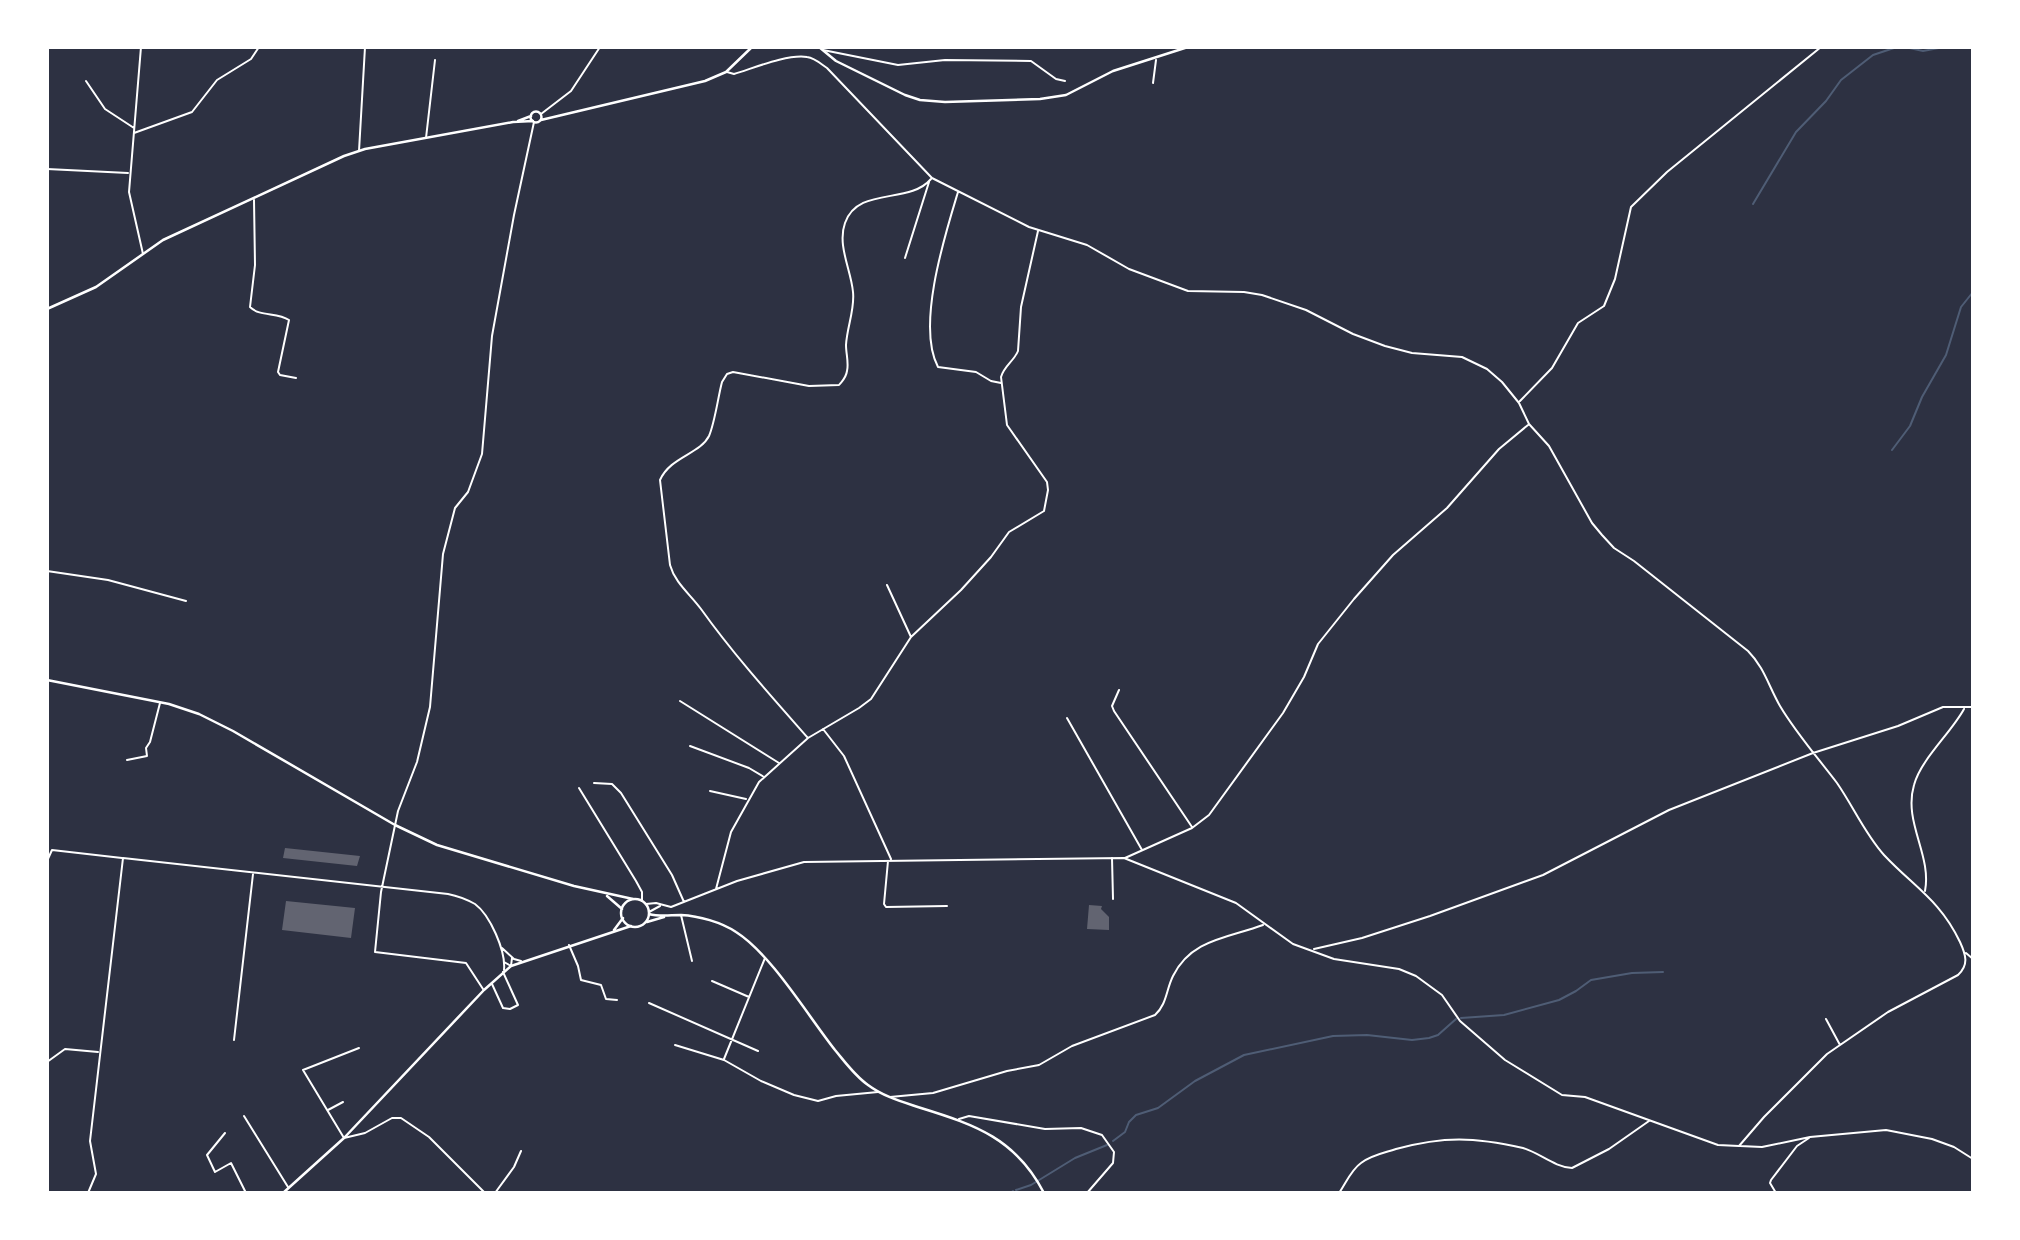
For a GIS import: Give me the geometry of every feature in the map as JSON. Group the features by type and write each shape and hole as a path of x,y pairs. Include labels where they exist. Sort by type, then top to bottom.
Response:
{"main road":[{"path":"47,309 96,287 163,240 359,151 513,122 541,120 704,82 726,72 752,47"},
{"path":"820,48 836,61 905,95 945,103 1056,97 1083,88 1113,71 1188,47"},
{"path":"513,122 535,112 541,114 541,120"},
{"path":"531,116 533,121"},
{"path":"47,680 160,702 199,714 395,825 437,845 604,894 642,901 649,913 644,923"},
{"path":"604,894 622,909"},
{"path":"631,926 623,918 622,909 633,899"},
{"path":"649,913 713,921 734,930 754,945 864,1083 890,1097 981,1129 1018,1156 1035,1176 1044,1193"},
{"path":"283,1193 344,1138 511,965 614,930 639,926 666,916"},
{"path":"614,930 623,918"}],"street":[{"path":"141,47 129,192 143,254"},
{"path":"133,133 192,112 217,80 251,59 258,47"},
{"path":"359,151 365,47"},
{"path":"541,114 571,91 600,47"},
{"path":"1519,403 1552,368 1578,324 1604,306 1609,298 1631,207 1667,172 1821,47"},
{"path":"820,48 898,65 945,61 1031,61 1056,79 1065,81"},
{"path":"1153,83 1156,57"},
{"path":"726,72 734,74 796,58 815,59 827,68 931,179 1029,228 1087,245 1129,269 1188,291 1262,295 1306,310 1353,334 1385,346 1412,353 1462,357 1487,369 1502,382 1519,403 1529,424 1549,446 1602,536 1761,665 1780,705 1884,855 1925,891 1952,925 1965,952 1964,970 1888,1013 1827,1054 1739,1146"},
{"path":"426,138 435,60"},
{"path":"86,81 105,109 134,128"},
{"path":"484,990 466,963 375,952 382,887 397,811 424,739 430,707 443,554 455,508 468,492 482,454 492,336 533,121"},
{"path":"47,169 130,173"},
{"path":"905,257 931,179"},
{"path":"808,738 730,650 674,576 670,565 660,480 665,469 709,436 722,382 727,374 733,372 809,386 839,385 845,378 848,367 846,344 853,297 842,236 845,223 854,209 863,202 920,188 931,179"},
{"path":"959,191 936,275 931,316 934,356 938,367 976,372 991,382 1002,384"},
{"path":"254,200 255,265 250,307 254,311 284,316 289,320 278,372 280,375 296,378"},
{"path":"716,890 731,832 764,777 808,738 871,699 911,637 991,557 1009,532 1044,512 1047,482 1007,425 1002,384 1002,371 1016,357 1021,307 1038,231"},
{"path":"1124,858 1192,828 1209,815 1283,713 1304,677 1318,644 1365,585 1394,553 1447,508 1499,449 1529,424"},
{"path":"47,571 108,580 186,601"},
{"path":"887,585 911,637"},
{"path":"1119,690 1114,699 1114,711 1192,828"},
{"path":"680,701 779,763"},
{"path":"127,760 147,756 146,748 160,702"},
{"path":"1313,950 1362,938 1430,916 1543,875 1658,815 1813,753 1898,726 1942,707 1973,707"},
{"path":"1925,891 1927,868 1912,812 1914,784 1965,708"},
{"path":"1067,718 1143,850"},
{"path":"823,729 844,756 890,860 884,904 886,907 947,906"},
{"path":"690,746 749,768 764,777"},
{"path":"594,783 612,784 621,793 672,876 684,903"},
{"path":"579,788 636,881 642,892 642,901"},
{"path":"710,791 748,800"},
{"path":"47,860 52,849 462,898 481,909 501,947 503,972 518,1005 510,1009 503,1007 492,983"},
{"path":"1112,857 1113,899"},
{"path":"88,1193 96,1174 90,1141 123,858"},
{"path":"646,904 656,903 671,907 748,877 804,862 1124,858 1236,904 1293,944 1334,959 1409,972 1442,995 1460,1021 1519,1070 1562,1095 1585,1097 1706,1143 1762,1147 1810,1137 1886,1130 1908,1133 1954,1147 1973,1159"},
{"path":"234,1040 253,873"},
{"path":"649,913 662,905"},
{"path":"681,915 692,961"},
{"path":"890,1097 933,1093 1007,1071 1039,1065 1072,1046 1155,1015 1163,1008 1172,978 1184,957 1200,945 1219,937 1234,936 1265,924"},
{"path":"569,945 581,980 601,985 607,1000 617,1000"},
{"path":"501,947 521,961"},
{"path":"1965,952 1973,958"},
{"path":"504,962 511,965 512,957"},
{"path":"724,1060 765,958"},
{"path":"712,981 749,997"},
{"path":"649,1003 758,1051"},
{"path":"1826,1019 1840,1045"},
{"path":"675,1045 724,1060 761,1081 791,1094 818,1101 836,1096 878,1092"},
{"path":"359,1048 304,1068 303,1072 344,1138 365,1133 392,1118 401,1118 429,1137 485,1193"},
{"path":"47,1062 65,1049 99,1052"},
{"path":"327,1110 343,1102"},
{"path":"244,1116 289,1188"},
{"path":"958,1119 969,1116 1045,1129 1081,1128 1102,1135 1114,1153 1113,1163 1087,1193"},
{"path":"1339,1193 1360,1163 1372,1156 1406,1147 1438,1140 1469,1139 1524,1149 1556,1164 1572,1168 1609,1149 1650,1121"},
{"path":"225,1133 206,1155 215,1171 231,1163 246,1193"},
{"path":"1776,1193 1771,1180 1797,1146 1810,1137"},
{"path":"495,1193 514,1167 521,1151"}],"building":[{"path":"285,848 360,856 357,866 283,858"},
{"path":"286,901 355,908 351,938 282,930"},
{"path":"1089,905 1102,906 1101,909 1109,917 1109,930 1087,929"}],"waterway":[{"path":"1753,204 1796,132 1826,101 1841,80 1873,55 1897,47"},
{"path":"1905,47 1923,51 1944,47"},
{"path":"1892,450 1910,426 1922,397 1946,355 1961,307 1973,292"},
{"path":"1461,1018 1504,1015 1559,1000 1591,980 1632,973 1663,972"},
{"path":"1113,1141 1125,1132 1136,1115 1158,1108 1195,1081 1244,1055 1333,1036 1367,1035 1412,1040 1429,1038 1438,1035 1456,1019"},
{"path":"1016,1190 1031,1185 1075,1158 1107,1145"}]}
